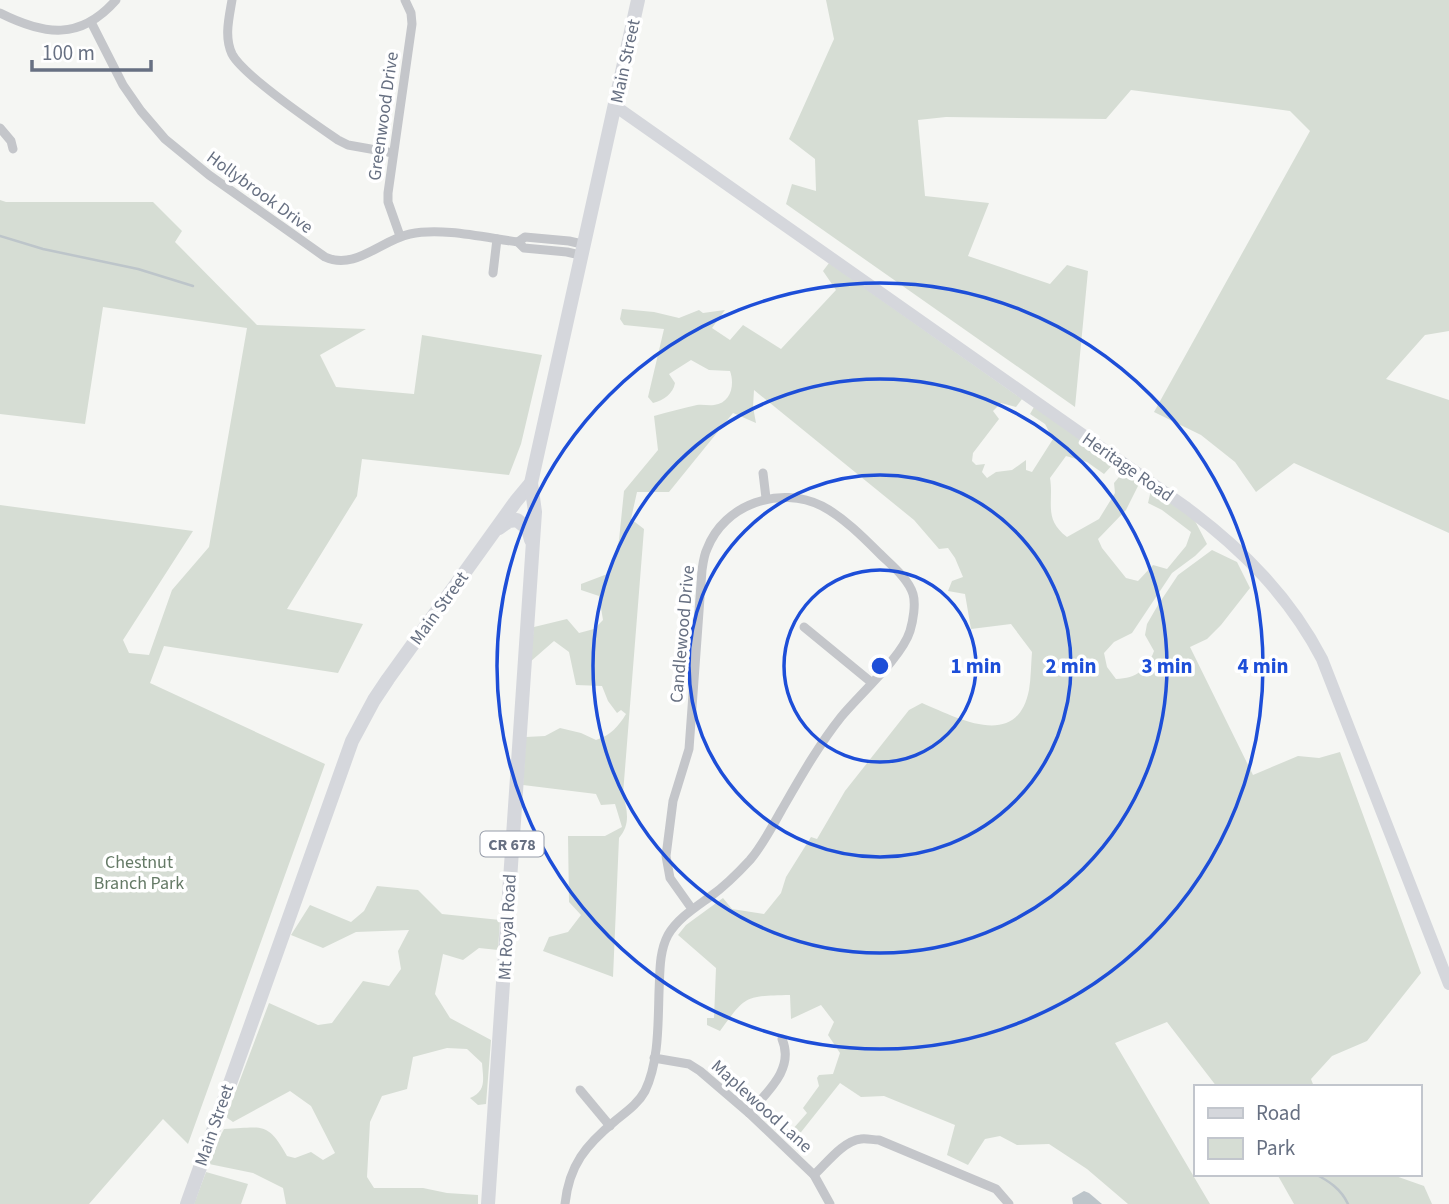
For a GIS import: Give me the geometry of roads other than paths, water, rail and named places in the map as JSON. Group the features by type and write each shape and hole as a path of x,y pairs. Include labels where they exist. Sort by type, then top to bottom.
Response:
{"main road":[{"name":"Main Street","path":"187,1204 352,741 374,700 531,483 638,0"},
{"name":"Mt Royal Road","path":"488,1204 535,512 531,483"},
{"path":"486,542 503,525 517,520 528,529 532,548"}],"street":[{"path":"0,13 28,27 48,31 68,29 91,22 116,0"},
{"path":"232,0 227,33 229,45 232,55 245,70 338,140 348,145 393,153"},
{"name":"Greenwood Drive","path":"400,236 388,202 412,24 411,13 405,0"},
{"name":"Hollybrook Drive","path":"91,22 119,78 158,131 192,162 331,260 346,261 400,236 425,232 519,242 525,237 569,241 581,250"},
{"name":"Heritage Road","path":"615,106 1187,508 1254,565 1293,611 1322,659 1449,985"},
{"path":"0,128 11,141 13,149"},
{"path":"492,273 497,239"},
{"path":"565,1204 571,1172 579,1159 641,1096 651,1075 659,1011 660,961 663,945 670,931 753,857 811,758 871,682 901,649 910,632 914,596 907,583 872,546 823,507 787,497 766,498 763,473"},
{"name":"Candlewood Drive","path":"692,909 670,878 666,856 673,801 689,749 702,570 707,549 726,523 753,503 766,498"},
{"path":"804,627 871,682"},
{"path":"749,1113 783,1069 786,1047 782,1039"},
{"name":"Maplewood Lane","path":"654,1058 689,1064 749,1113 814,1175 830,1204"},
{"path":"580,1090 610,1126"},
{"path":"814,1175 842,1147 859,1139 878,1140 996,1189 1009,1204"}],"waterway":[{"path":"0,236 43,249 138,269 193,286"},
{"path":"1318,1176 1334,1186 1348,1204"}],"park label":[{"name":"Chestnut Branch Park","path":"139,872"}]}
